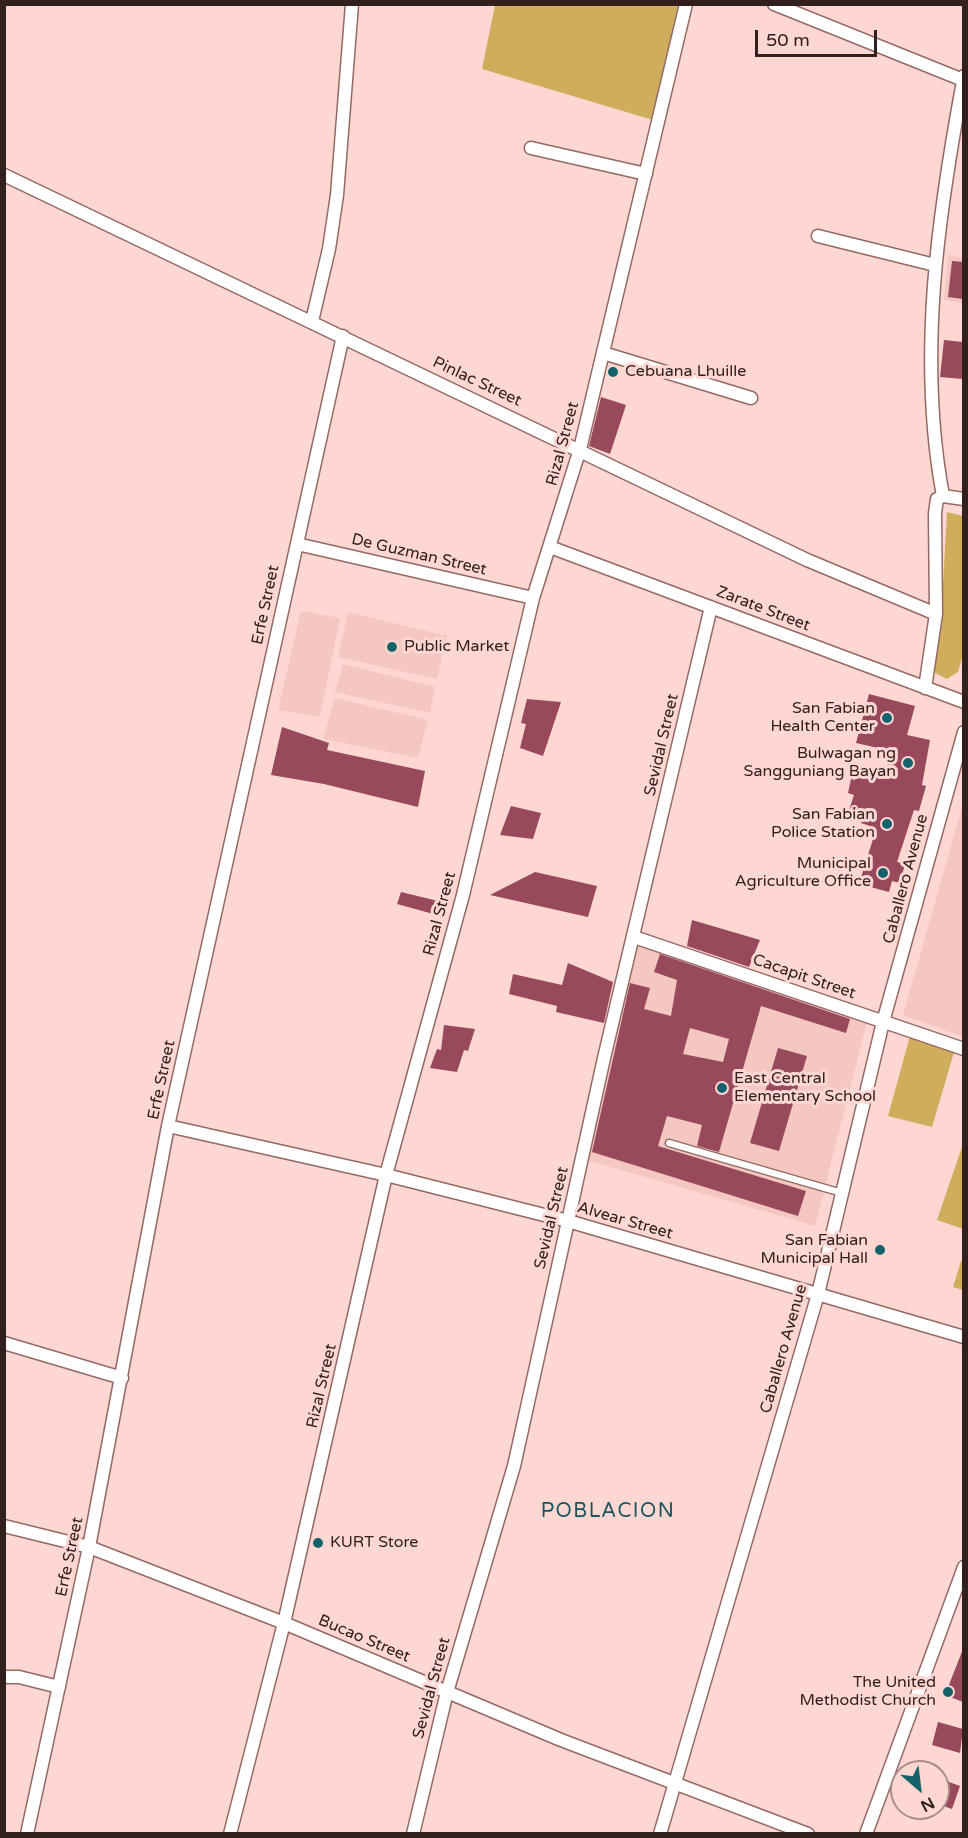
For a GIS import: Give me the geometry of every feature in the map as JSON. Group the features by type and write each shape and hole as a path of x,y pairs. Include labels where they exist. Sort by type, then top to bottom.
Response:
{"street":[{"path":"312,321 329,249 337,195 352,4"},
{"name":"Rizal Street","path":"230,1833 284,1623 386,1175 463,895 533,598 580,449 686,4"},
{"path":"774,4 963,78 935,265 931,411 943,496"},
{"path":"531,148 646,174"},
{"name":"Pinlac Street","path":"4,175 580,449 807,560 936,614"},
{"path":"818,236 935,265"},
{"name":"Erfe Street","path":"27,1833 89,1547 168,1126 343,336"},
{"path":"603,353 751,398"},
{"path":"925,688 936,614 935,513 937,499 943,496 963,499"},
{"name":"De Guzman Street","path":"297,544 533,598"},
{"name":"Zarate Street","path":"550,547 963,702"},
{"name":"Sevidal Street","path":"413,1833 447,1692 514,1466 604,1058 711,607"},
{"name":"Caballero Avenue","path":"660,1833 818,1294 883,1022 963,732"},
{"name":"Cacapit Street","path":"634,937 963,1049"},
{"name":"Alvear Street","path":"168,1126 386,1175 568,1221 963,1337"},
{"path":"4,1343 122,1378"},
{"name":"Bucao Street","path":"4,1526 89,1547 284,1623 447,1692 674,1783 808,1833"},
{"path":"866,1833 963,1567"},
{"path":"4,1677 19,1677 59,1687"}],"lane":[{"path":"669,1143 842,1193"}],"shaded area":[{"path":"495,5 678,5 653,120 482,69"},
{"path":"948,255 963,258 963,303 944,300"},
{"path":"947,512 963,516 963,655 958,672 947,679 935,673 933,656 941,621"},
{"path":"301,611 340,618 320,717 278,710"},
{"name":"Public Market","path":"348,612 447,636 437,679 338,657"},
{"name":"Public Market","path":"343,664 435,687 430,713 335,692"},
{"path":"335,698 428,720 418,758 323,739"},
{"path":"963,804 963,1037 903,1015"},
{"name":"East Central Elementary School","path":"629,940 868,1018 815,1226 579,1158"},
{"path":"910,1036 955,1049 932,1127 888,1116"},
{"path":"963,1144 963,1229 937,1220"},
{"path":"961,1261 963,1262 963,1290 953,1287"}],"building":[{"path":"952,261 963,262 963,299 948,297"},
{"path":"944,340 963,342 963,379 940,377"},
{"path":"601,397 626,405 610,454 589,446"},
{"path":"869,694 915,706 907,735 930,740 922,785 926,786 919,811 914,810 897,862 905,864 900,883 892,881 889,892 859,884 873,839 867,837 870,826 861,823 863,818 848,813 854,795 848,793 851,779 855,780 858,769 885,776 891,751 856,743"},
{"path":"527,699 561,702 543,756 520,748 526,724 521,723"},
{"path":"282,727 329,743 327,750 425,771 418,807 324,784 271,775"},
{"path":"511,806 541,813 533,839 500,835"},
{"path":"535,872 597,886 588,917 490,895"},
{"path":"401,892 442,902 437,915 397,904"},
{"path":"692,920 760,940 749,967 687,946"},
{"path":"660,954 850,1019 846,1033 761,1006 719,1152 697,1146 702,1125 667,1116 658,1146 806,1191 798,1216 592,1152 630,983 650,988 644,1009 671,1016 677,980 654,972","holes":["690,1028 729,1039 723,1062 683,1054"]},
{"path":"568,963 613,982 604,1023 556,1012 557,1006 509,994 513,974 562,985"},
{"path":"444,1025 475,1029 468,1051 464,1050 457,1072 430,1068 437,1049 441,1050"},
{"path":"778,1048 807,1056 779,1151 750,1143"},
{"path":"963,1649 963,1702 945,1695"},
{"path":"938,1722 963,1729 960,1753 932,1745"},
{"path":"950,1782 960,1786 952,1809 950,1808"}],"place":[{"name":"Cebuana Lhuille","path":"613,372"},
{"name":"Public Market","path":"392,647"},
{"name":"San Fabian Health Center","path":"887,718"},
{"name":"Bulwagan ng Sangguniang Bayan","path":"908,763"},
{"name":"San Fabian Police Station","path":"887,824"},
{"name":"Municipal Agriculture Office","path":"883,873"},
{"name":"East Central Elementary School","path":"722,1088"},
{"name":"San Fabian Municipal Hall","path":"880,1250"},
{"name":"KURT Store","path":"318,1543"},
{"name":"The United Methodist Church","path":"948,1692"}],"district":[{"name":"POBLACION","path":"608,1512"}]}
